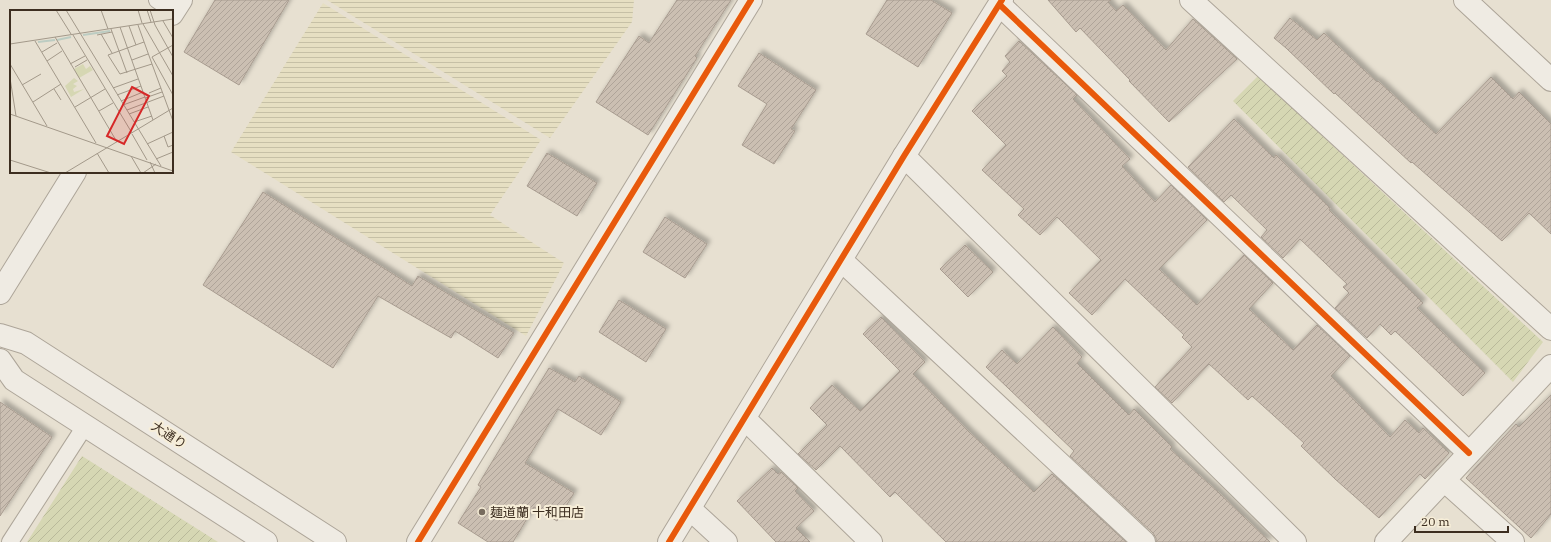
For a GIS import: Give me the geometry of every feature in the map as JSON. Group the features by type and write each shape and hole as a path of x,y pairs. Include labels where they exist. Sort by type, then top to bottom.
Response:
{"street":[{"path":"418,542 751,0"},
{"path":"1191,0 1551,329"},
{"path":"1465,0 1551,80"},
{"path":"670,542 904,156 1001,2 1469,453"},
{"path":"904,156 1295,542"},
{"path":"0,294 74,173"},
{"path":"841,260 1144,542"},
{"name":"大通り","path":"0,336 26,343 335,542"},
{"path":"0,360 14,380 266,542"},
{"path":"1386,542 1551,366"},
{"path":"745,419 871,542"},
{"path":"1444,480 1513,542"},
{"path":"690,508 726,542"}],"lane":[{"path":"10,542 85,426"}],"shaded area":[{"path":"327,0 634,0 632,22 550,138"},
{"path":"323,3 541,140 490,215 564,263 526,336 231,152"}],"green space":[{"path":"1258,76 1543,342 1513,382 1233,101"},
{"path":"82,456 218,542 27,542"}],"building":[{"path":"215,0 289,0 239,85 184,52"},
{"path":"677,0 731,0 695,56 697,58 648,135 596,102 639,36 649,43"},
{"path":"887,0 931,0 952,13 918,67 866,34"},
{"path":"1048,0 1111,0 1108,2 1116,11 1123,5 1166,50 1193,19 1237,59 1169,122 1080,28 1076,32"},
{"path":"1290,18 1317,40 1324,33 1436,134 1491,77 1513,99 1519,92 1551,124 1551,234 1529,213 1502,241 1412,162 1411,163 1274,38"},
{"path":"1019,41 1077,95 1073,99 1130,159 1122,166 1155,202 1171,185 1207,220 1159,269 1197,305 1244,255 1273,283 1249,309 1293,350 1317,325 1350,356 1331,376 1390,437 1405,420 1419,433 1423,428 1449,453 1425,479 1420,474 1379,518 1301,446 1304,443 1252,396 1248,400 1209,364 1172,403 1155,387 1192,347 1182,337 1184,335 1125,279 1092,315 1069,293 1101,260 1057,217 1040,235 1018,215 1024,209 982,170 1006,145 972,111 1007,76 1002,71 1010,62 1005,56"},
{"path":"759,53 816,90 791,129 795,131 774,164 742,145 767,104 738,86"},
{"path":"1234,119 1274,158 1276,155 1330,208 1329,210 1423,303 1417,308 1485,373 1463,396 1395,331 1391,335 1380,324 1367,338 1335,308 1349,293 1343,287 1347,284 1300,239 1283,258 1261,237 1267,230 1231,195 1224,202 1188,167"},
{"path":"547,153 597,183 577,216 527,186"},
{"path":"263,192 412,286 418,276 514,333 498,358 455,331 451,338 378,296 333,368 203,285"},
{"path":"665,217 707,244 685,278 643,252"},
{"path":"965,245 993,272 968,297 940,269"},
{"path":"619,300 666,329 646,362 599,332"},
{"path":"881,317 925,362 913,374 968,431 1034,492 1052,474 1126,542 946,542 895,492 890,497 840,446 816,470 798,454 827,425 810,408 832,385 860,411 900,371 863,334"},
{"path":"1053,327 1082,357 1077,363 1129,415 1134,409 1172,447 1170,449 1218,492 1270,542 1156,542 1156,538 1153,533 1070,456 1074,451 986,367 1002,350 1017,364"},
{"path":"549,368 575,382 579,376 621,402 601,435 558,409 525,463 574,493 557,521 534,507 513,542 488,542 458,523 481,487 478,485"},
{"path":"1551,395 1551,514 1531,538 1466,478 1516,424 1519,427"},
{"path":"0,402 52,437 0,516"},
{"path":"772,468 778,474 781,472 798,488 795,491 814,511 796,528 810,542 776,542 737,501"}],"cycle path":[{"path":"418,542 751,0"},
{"path":"669,542 904,156 1002,0"},
{"path":"1000,5 1469,453"}],"place":[{"name":"麺道蘭 十和田店","path":"482,512"}]}
